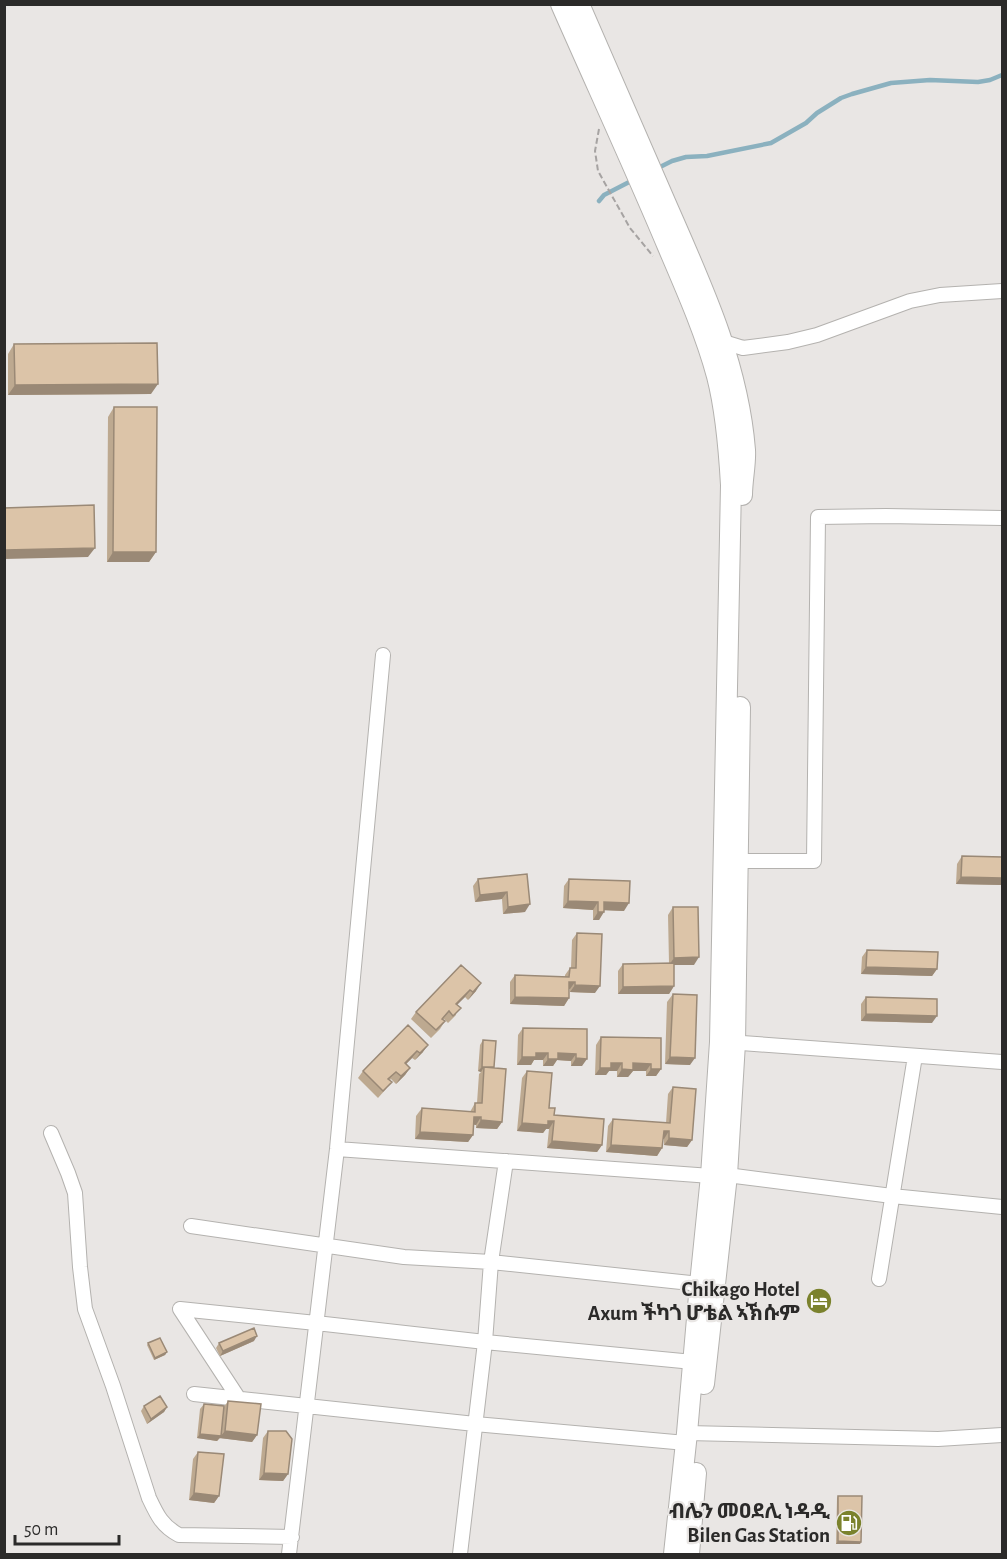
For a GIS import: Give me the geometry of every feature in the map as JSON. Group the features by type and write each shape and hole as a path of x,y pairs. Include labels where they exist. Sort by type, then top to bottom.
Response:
{"street":[{"path":"561,4 641,183 682,282 733,376 746,453 742,483 738,861 728,1042 719,1175 691,1437 674,1554"},
{"path":"579,4 698,277 714,342 731,485 728,1042"},
{"path":"714,342 743,348 788,342 817,335 910,301 1002,291"},
{"path":"738,861 814,861 818,517 1002,518"},
{"path":"290,1554 337,1149 383,655"},
{"path":"728,1042 1002,1062"},
{"path":"879,1278 915,1056"},
{"path":"51,1133 68,1173 77,1203 84,1309 155,1512 168,1529 179,1535 292,1537"},
{"path":"337,1149 719,1175 1002,1207"},
{"path":"460,1554 485,1342 491,1262 506,1161"},
{"path":"689,1554 693,1362 700,1284 719,1175"},
{"path":"191,1226 404,1257 491,1262 700,1284"},
{"path":"239,1399 180,1310 693,1362"},
{"path":"194,1394 475,1424 691,1437 938,1439 1002,1435"}],"building":[{"path":"157,343 158,384 15,385 14,344"},
{"path":"114,407 157,407 156,552 113,552"},
{"path":"94,505 95,548 4,550 4,508"},
{"path":"962,856 1002,857 1002,878 961,877"},
{"path":"527,874 530,904 508,907 507,892 480,895 478,879"},
{"path":"569,879 630,881 629,903 604,902 604,912 598,912 598,902 568,901"},
{"path":"673,907 698,907 699,957 674,958"},
{"path":"577,933 602,934 600,986 575,985 575,982 569,982 569,998 515,997 515,975 569,977 570,968 576,968"},
{"path":"867,950 938,952 937,969 866,967"},
{"path":"674,963 674,986 623,987 623,964"},
{"path":"461,965 481,983 456,1004 461,1008 453,1016 449,1011 442,1019 445,1021 436,1030 416,1012"},
{"path":"673,994 697,995 695,1058 670,1057"},
{"path":"866,997 937,999 937,1016 866,1014"},
{"path":"408,1025 428,1045 420,1053 417,1051 405,1063 410,1068 401,1076 396,1072 388,1079 392,1082 383,1091 363,1071"},
{"path":"523,1028 587,1029 587,1059 576,1058 576,1054 558,1053 558,1059 548,1059 548,1053 536,1053 536,1057 522,1057"},
{"path":"601,1037 661,1038 661,1069 651,1069 651,1064 633,1063 633,1070 622,1069 622,1063 611,1063 611,1068 600,1068"},
{"path":"483,1040 496,1041 494,1067 482,1067"},
{"path":"484,1067 506,1069 502,1122 474,1117 473,1135 420,1132 422,1108 475,1112 475,1103 482,1103"},
{"path":"527,1071 552,1073 549,1108 555,1108 554,1115 604,1119 602,1145 552,1141 554,1121 548,1121 548,1125 522,1123"},
{"path":"673,1087 696,1089 692,1140 669,1138 669,1131 664,1131 662,1148 611,1145 613,1119 670,1123"},
{"path":"254,1328 257,1336 223,1351 219,1343"},
{"path":"160,1338 167,1352 155,1358 148,1343"},
{"path":"160,1396 167,1407 151,1419 144,1406"},
{"path":"228,1401 261,1404 257,1435 225,1431"},
{"path":"204,1404 224,1406 221,1436 200,1434"},
{"path":"268,1431 286,1431 292,1439 288,1474 264,1473"},
{"path":"198,1452 224,1454 219,1496 194,1493"},
{"path":"838,1496 862,1496 861,1542 838,1541"}],"waterway":[{"path":"656,169 686,157 707,156 771,143 806,123 841,98 891,83 930,80 978,82 1002,75"},
{"path":"599,201 604,195 635,179"}],"place":[{"name":"Chikago Hotel Axum ችካጎ ሆቴል ኣኽሱም","path":"819,1301"},
{"name":"ብሌን መዐደሊ ነዳዲ Bilen Gas Station","path":"849,1523"}]}
